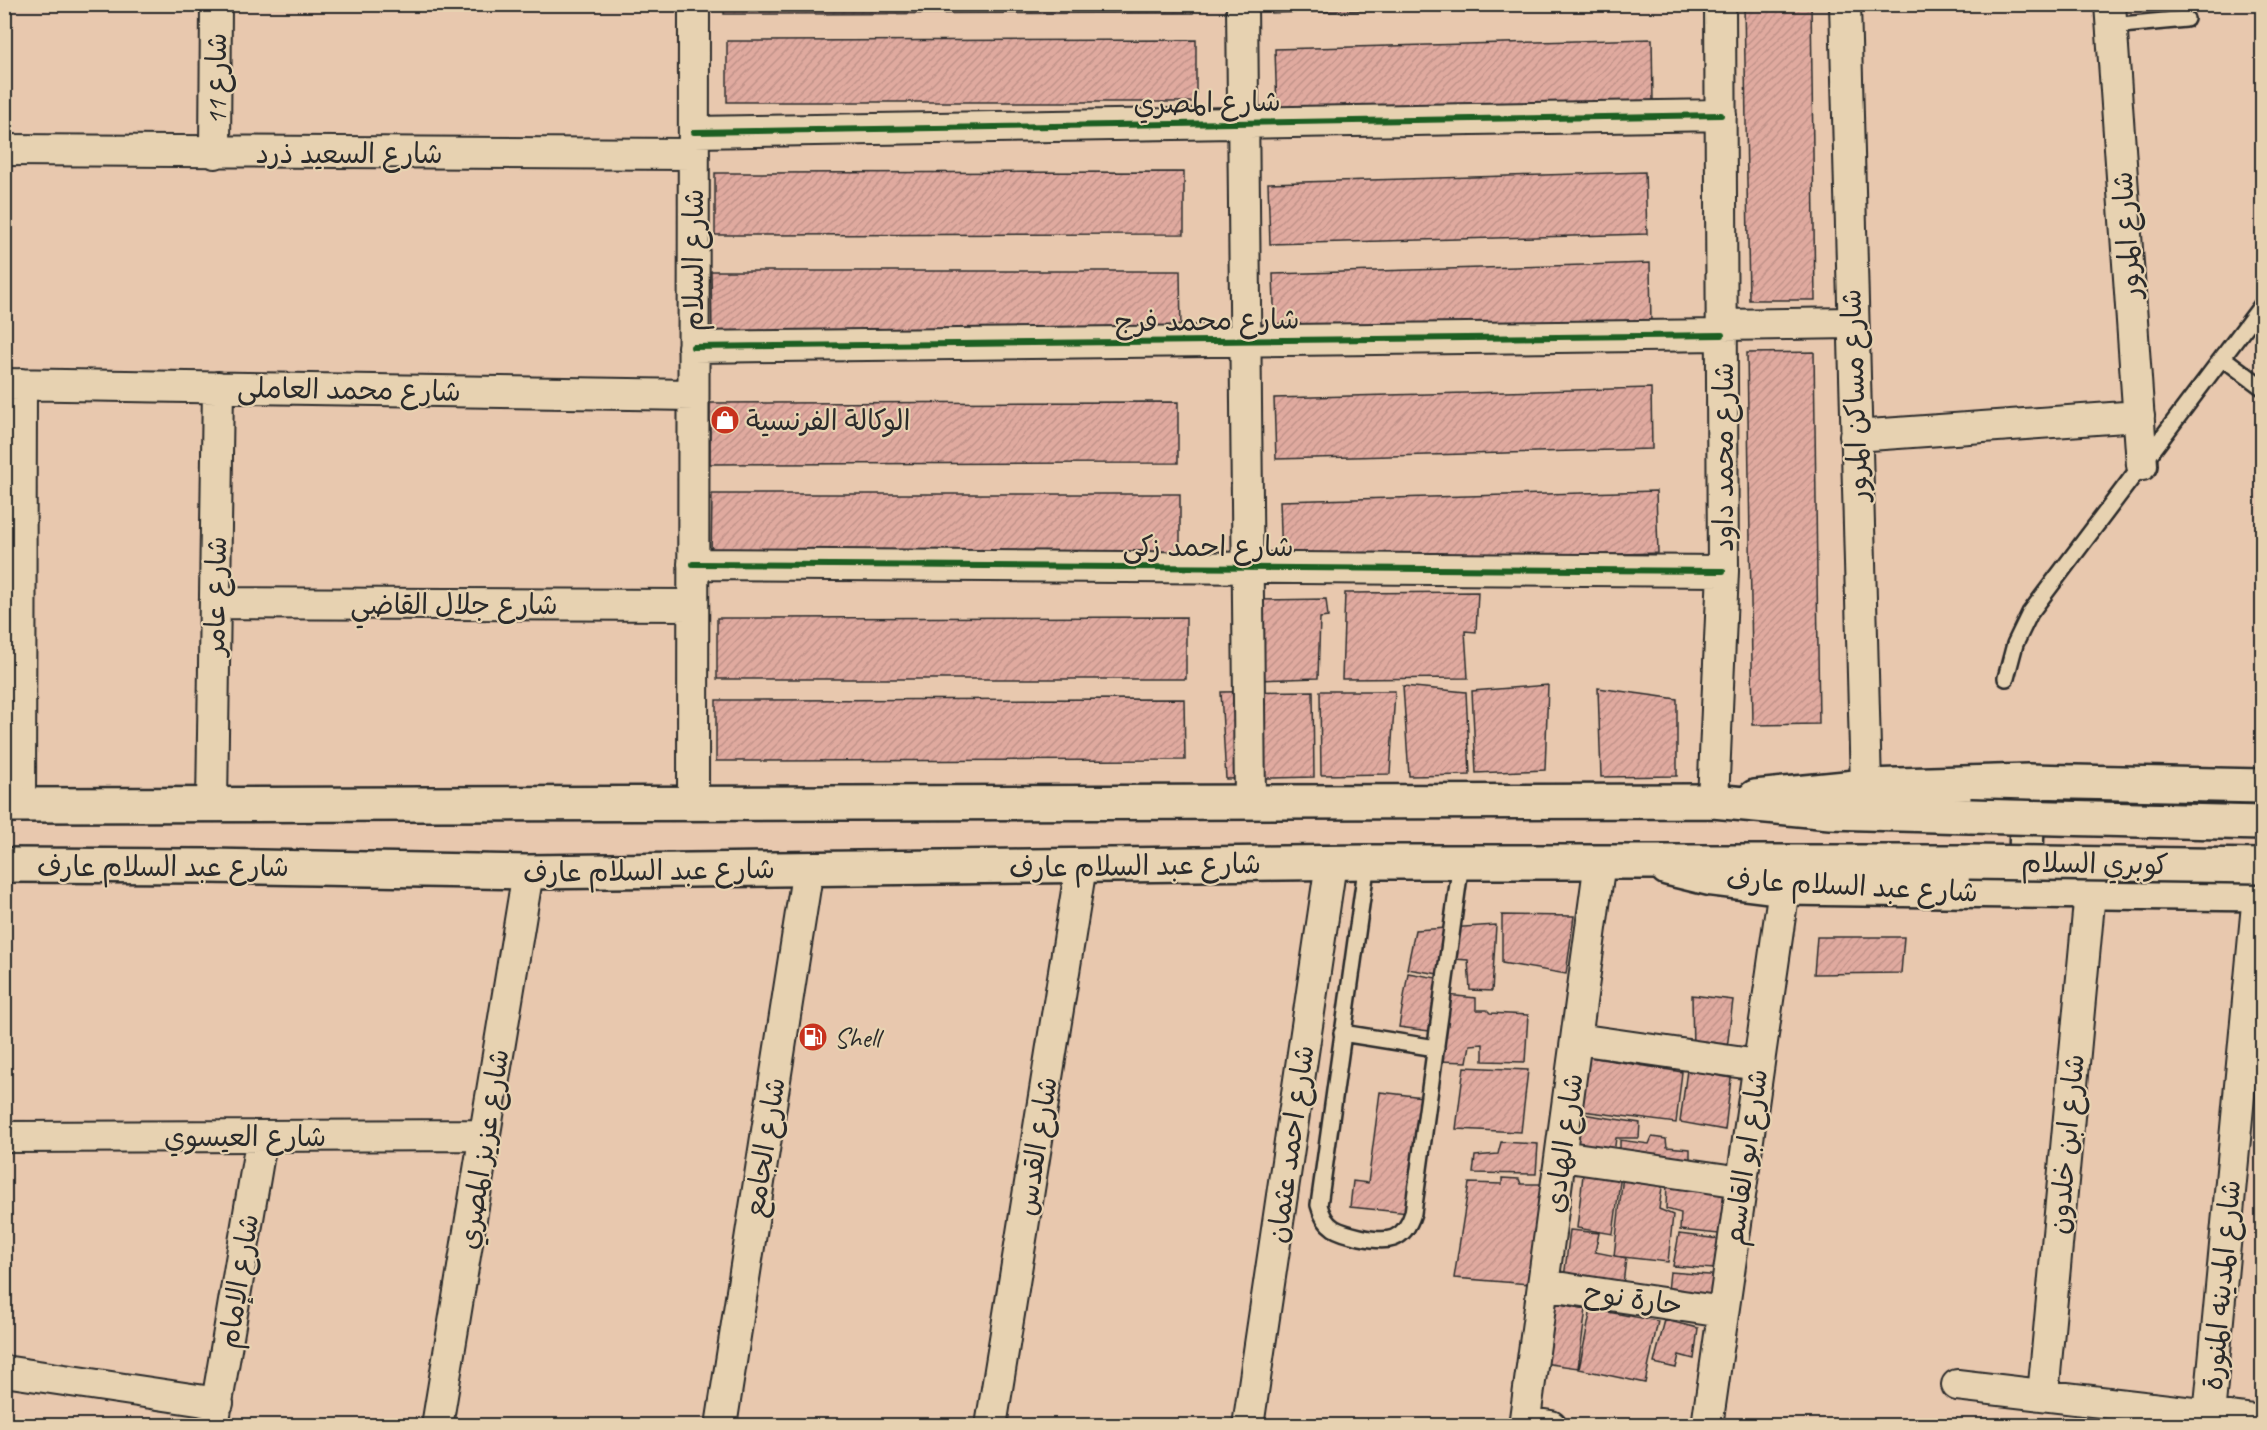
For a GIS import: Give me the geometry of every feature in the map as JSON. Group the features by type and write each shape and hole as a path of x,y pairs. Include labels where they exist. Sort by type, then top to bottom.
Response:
{"main road":[{"path":"12,804 1713,801 1866,786 2028,781 2262,786"},
{"path":"2025,892 2028,781"},
{"name":"كوبري السلام","path":"1713,801 1830,812 2262,823"},
{"name":"كوبري السلام","path":"1639,861 1969,862 2261,884"},
{"name":"شارع عبد السلام عارف","path":"4,865 528,872 1639,861 1712,879 1784,888 2090,892 2261,884"}],"street":[{"name":"شارع 11","path":"215,153 216,4"},
{"name":"شارع السلام","path":"693,803 694,4"},
{"path":"1242,4 1250,801"},
{"name":"شارع محمد داود","path":"1713,801 1724,571 1720,4"},
{"name":"شارع مساكن المرور","path":"1845,4 1866,786"},
{"name":"شارع المرور","path":"2110,15 2142,465"},
{"name":"شارع المصري","path":"694,143 1243,123 1721,115"},
{"name":"شارع السعيد ذرد","path":"4,150 215,153 694,143"},
{"name":"شارع محمد فرج","path":"693,346 1245,341 1722,330 1852,323"},
{"path":"12,804 13,384"},
{"name":"شارع محمد العاملى","path":"13,384 693,395"},
{"name":"شارع عامر","path":"212,804 218,387"},
{"path":"1855,436 2139,416"},
{"name":"شارع احمد زكى","path":"693,564 1724,571"},
{"name":"شارع جلال القاضي","path":"215,603 693,605"},
{"name":"شارع الهادى","path":"1533,1424 1543,1285 1600,861"},
{"name":"شارع احمد عثمان","path":"1248,1425 1331,863"},
{"name":"شارع القدس","path":"991,1425 1081,866"},
{"name":"شارع الجامع","path":"721,1425 808,868"},
{"name":"شارع عزيز المصري","path":"437,1425 528,872"},
{"name":"شارع المدينه المنورة","path":"2208,1420 2261,884"},
{"name":"شارع ابو القاسم","path":"1707,1425 1784,888"},
{"name":"شارع ابن خلدون","path":"2043,1395 2090,892"},
{"path":"1577,1039 1758,1065"},
{"name":"شارع العيسوي","path":"4,1137 485,1135"},
{"name":"شارع الإمام","path":"216,1414 262,1136"},
{"path":"1561,1156 1742,1182"},
{"name":"حارة نوح","path":"1543,1285 1723,1312"},
{"path":"4,1371 216,1414"},
{"path":"1957,1385 2043,1395 2208,1420 2262,1421"}],"lane":[{"path":"2110,15 2186,19"},
{"path":"2006,678 2015,644 2030,613 2262,305"},
{"path":"2223,358 2262,387"},
{"path":"1367,862 1318,1205 1321,1216 1335,1231 1379,1241 1402,1234 1411,1219 1461,862"},
{"path":"1342,1033 1436,1048"}],"building":[{"path":"724,4 1193,4 1193,13 724,14"},
{"path":"1272,4 1584,4 1272,13"},
{"path":"1744,4 1811,4 1815,300 1749,300"},
{"path":"1652,39 1653,101 1277,111 1275,49"},
{"path":"1196,40 1196,102 727,102 727,41"},
{"path":"1184,172 1184,234 715,235 715,173"},
{"path":"1645,172 1647,234 1270,244 1268,183"},
{"path":"1650,263 1651,325 1275,335 1273,274"},
{"path":"711,271 1180,271 1181,332 712,333"},
{"path":"1814,352 1819,724 1753,725 1747,353"},
{"path":"1651,388 1652,449 1276,459 1274,398"},
{"path":"1178,402 1178,463 710,464 710,403"},
{"path":"1656,491 1658,553 1282,563 1280,501"},
{"path":"712,494 1180,494 1180,555 711,556"},
{"path":"1478,592 1476,632 1465,631 1468,678 1342,679 1345,593"},
{"path":"1326,599 1328,617 1320,618 1318,678 1258,680 1256,600"},
{"path":"1186,617 1186,679 717,679 717,618"},
{"path":"1548,685 1545,770 1476,773 1472,691"},
{"path":"1403,686 1466,692 1470,775 1409,776"},
{"path":"1598,688 1677,699 1677,776 1601,777"},
{"path":"1313,691 1314,777 1226,779 1221,692"},
{"path":"1320,691 1395,691 1390,774 1321,775"},
{"path":"1184,699 1185,760 716,761 716,700"},
{"path":"1502,915 1574,916 1566,974 1502,963"},
{"path":"1496,925 1492,991 1470,990 1468,960 1439,958 1439,974 1407,969 1415,930"},
{"path":"1817,937 1904,937 1901,973 1814,974"},
{"path":"1408,973 1437,978 1429,1031 1399,1027"},
{"path":"1446,995 1476,998 1476,1010 1528,1015 1525,1062 1483,1061 1483,1044 1470,1045 1467,1062 1438,1061"},
{"path":"1692,995 1733,1000 1726,1056 1693,1050"},
{"path":"1583,1056 1682,1072 1676,1123 1575,1110"},
{"path":"1464,1067 1528,1070 1521,1132 1456,1129"},
{"path":"1687,1070 1731,1078 1725,1130 1680,1122"},
{"path":"1380,1092 1423,1097 1409,1213 1350,1207 1353,1181 1368,1183"},
{"path":"1576,1113 1640,1123 1639,1138 1616,1138 1613,1160 1571,1154"},
{"path":"1652,1137 1666,1139 1667,1147 1690,1149 1690,1170 1620,1160 1620,1140 1649,1144"},
{"path":"1501,1142 1538,1144 1536,1174 1473,1173 1475,1156 1498,1154"},
{"path":"1584,1166 1621,1174 1613,1234 1577,1228"},
{"path":"1623,1175 1663,1180 1659,1209 1673,1215 1668,1262 1614,1256"},
{"path":"1502,1178 1519,1179 1521,1184 1553,1184 1543,1285 1454,1278 1469,1183 1502,1184"},
{"path":"1667,1182 1724,1192 1719,1234 1680,1230 1681,1213 1666,1209"},
{"path":"1570,1230 1599,1233 1595,1252 1626,1258 1622,1293 1563,1286"},
{"path":"1679,1234 1719,1239 1714,1269 1673,1266"},
{"path":"1670,1272 1722,1276 1717,1308 1667,1301"},
{"path":"1543,1301 1586,1309 1578,1368 1536,1362"},
{"path":"1591,1309 1658,1321 1645,1383 1579,1369"},
{"path":"1665,1320 1698,1328 1694,1359 1679,1355 1676,1368 1654,1363"}],"cycle path":[{"path":"694,132 1721,115"},
{"path":"693,347 1722,335"},
{"path":"693,564 1723,571"}],"place":[{"name":"الوكالة الفرنسية","path":"725,420"},
{"name":"Shell","path":"813,1037"}]}
